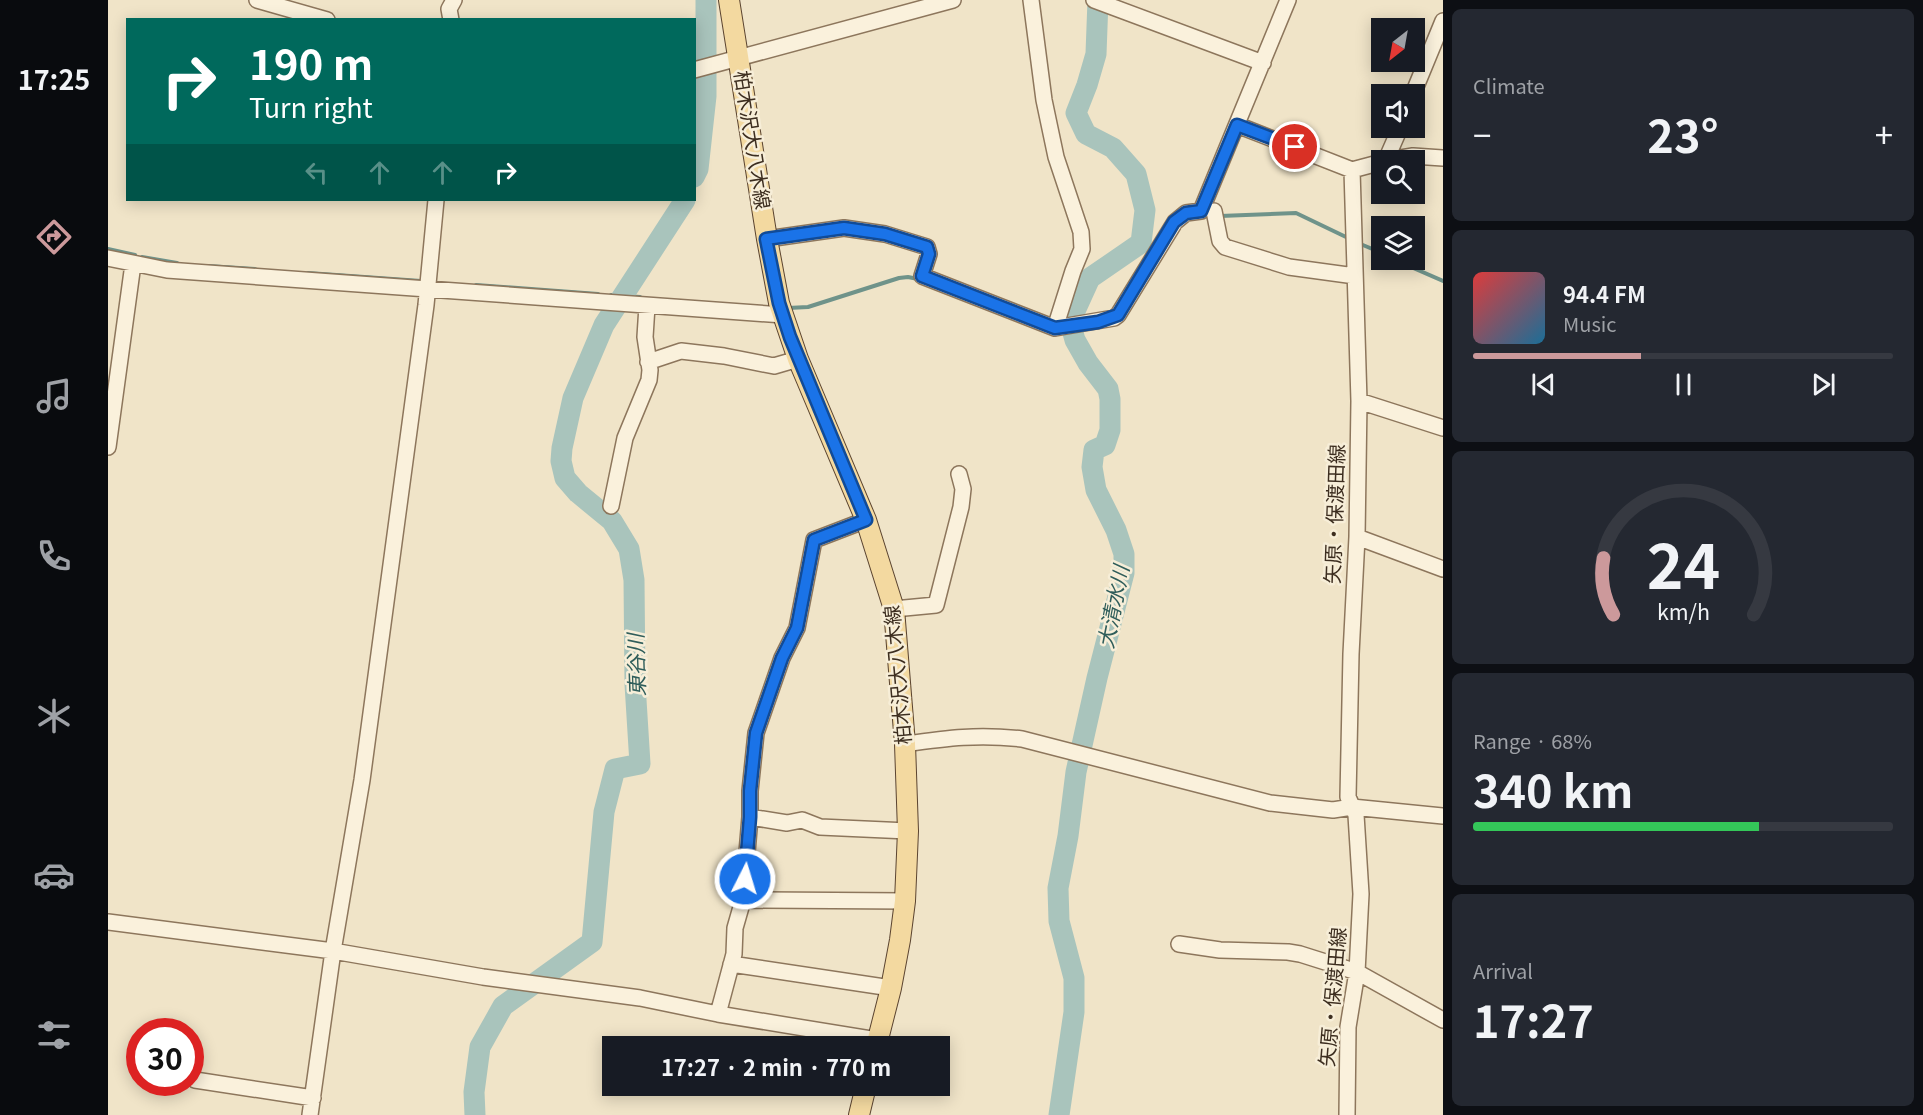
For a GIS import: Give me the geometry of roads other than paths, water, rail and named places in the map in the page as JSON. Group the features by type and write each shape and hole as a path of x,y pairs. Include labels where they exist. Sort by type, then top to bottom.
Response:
{"main road":[{"name":"柏木沢大八木線","path":"729,0 766,239 783,315 798,358 866,520 894,609 905,744 908,831 905,902 891,988 879,1036"},
{"path":"860,1115 864,1096"}],"street":[{"path":"257,0 284,4 322,18"},
{"path":"451,18 449,9 454,0"},
{"path":"696,70 953,0"},
{"path":"1030,0 1044,100 1056,157 1081,232 1082,249 1073,271 1058,328"},
{"path":"1094,0 1263,63"},
{"path":"766,239 844,228 885,234 924,245 929,250 922,276 1058,328 1114,318 1118,315 1174,222 1186,213 1201,211 1288,0"},
{"path":"1417,84 1443,21"},
{"path":"1237,125 1352,170 1371,165"},
{"path":"1425,157 1443,158"},
{"name":"矢原・保渡田線","path":"1347,1115 1348,1027 1357,972 1361,894 1356,815 1347,797 1357,537 1359,401 1352,170"},
{"path":"310,1115 333,951 362,780 427,289 436,201"},
{"path":"1214,211 1220,241 1225,247 1289,267 1355,276"},
{"path":"108,258 167,270 783,315"},
{"path":"108,447 133,264"},
{"path":"611,506 625,438 649,380 644,305"},
{"path":"648,362 681,351 724,356 774,366 798,358"},
{"path":"1359,401 1443,428"},
{"path":"894,609 936,605 961,507 963,489 959,474"},
{"path":"718,1014 731,963 735,928 743,900 756,733 782,658 797,628 814,540 866,520"},
{"path":"1357,537 1443,569"},
{"path":"905,744 972,735 1022,739 1270,802 1332,810 1352,807 1443,816"},
{"path":"750,817 787,823 802,820 820,827 908,831"},
{"path":"743,900 905,902"},
{"path":"108,922 333,951 532,984 640,998 839,1036"},
{"path":"1179,944 1220,950 1288,952 1357,972 1443,1020"},
{"path":"731,963 891,988"},
{"path":"204,1081 313,1098"}],"waterway":[{"name":"東谷川","path":"696,173 706,96 706,0"},
{"name":"大清水川","path":"1059,1115 1074,1012 1074,978 1059,921 1058,888 1068,836 1076,772 1124,573 1124,554 1116,530 1096,490 1092,467 1094,450 1105,445 1110,430 1108,389 1088,363 1075,340 1070,322 1090,278 1141,243 1145,210 1136,174 1113,148 1086,134 1076,113 1096,54 1098,0"},
{"name":"東谷川","path":"475,1115 474,1092 480,1047 503,1006 592,942 604,812 615,769 640,764 635,684 634,580 629,549 612,521 578,493 565,478 561,461 562,448 573,398 604,325 684,201"},
{"path":"1220,216 1296,213 1346,237"},
{"path":"1358,243 1371,248"},
{"path":"108,249 135,255"},
{"path":"142,257 177,263"},
{"path":"208,266 255,269"},
{"path":"1418,270 1443,281"},
{"path":"308,273 421,281"},
{"path":"788,308 808,307 899,278 918,279"},
{"path":"476,285 598,294"},
{"name":"東谷川","path":"611,295 640,297"}]}
